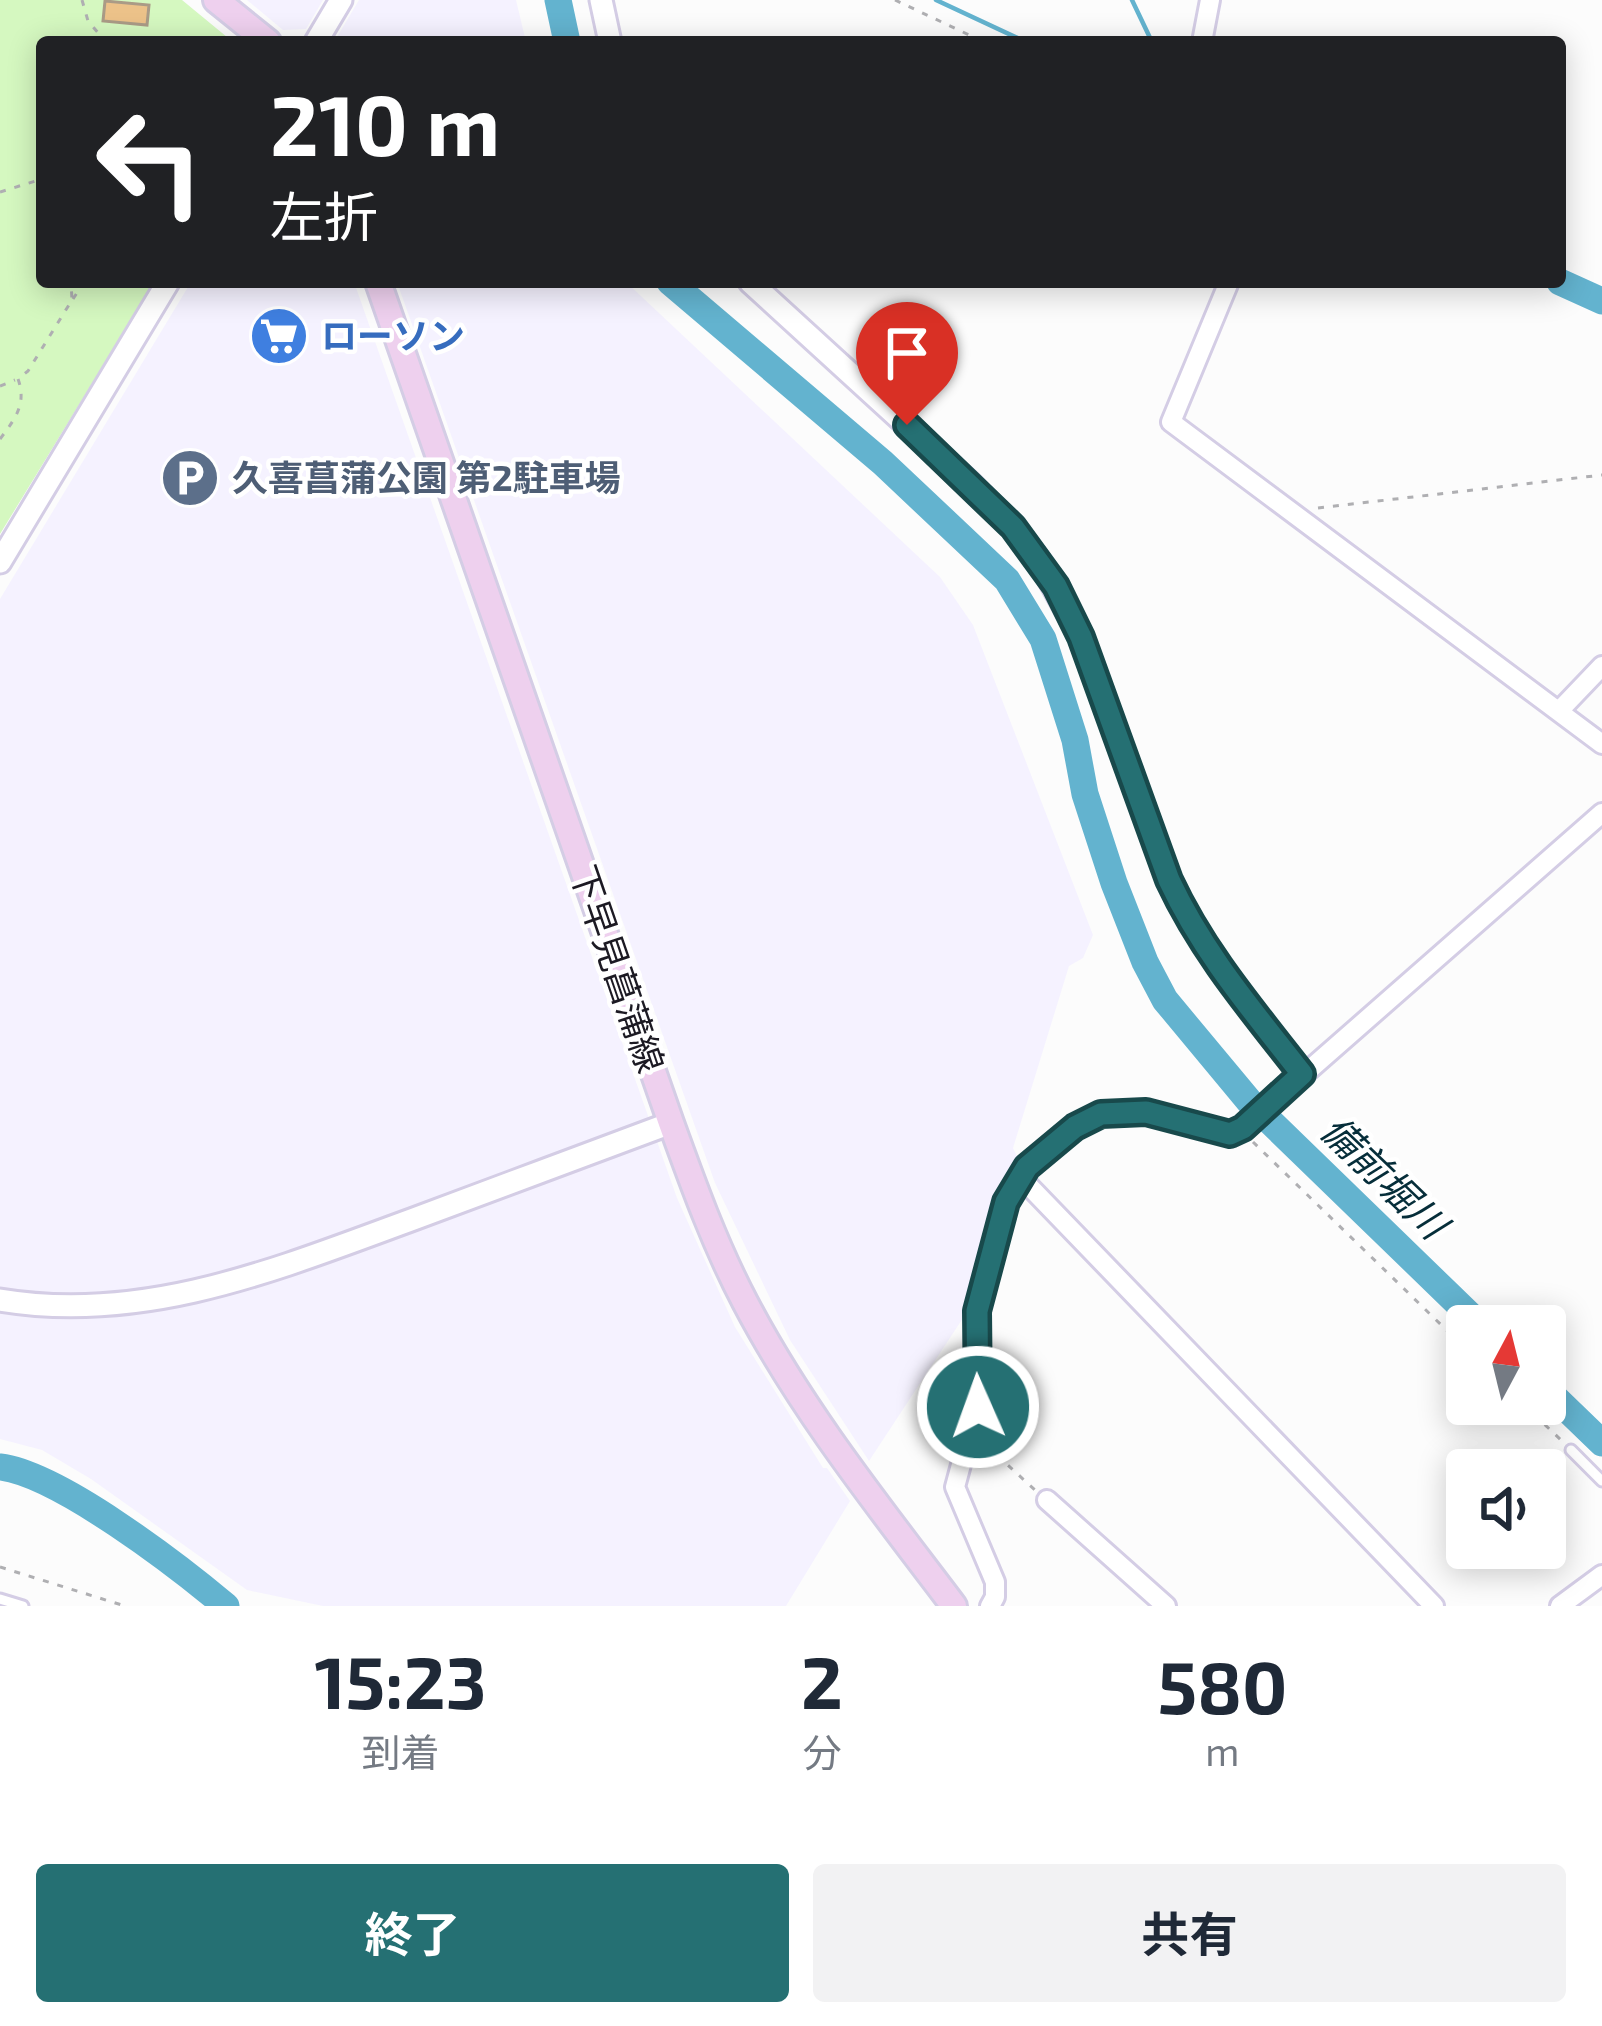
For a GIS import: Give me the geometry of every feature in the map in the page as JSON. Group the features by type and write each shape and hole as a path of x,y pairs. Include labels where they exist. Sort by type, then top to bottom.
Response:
{"main road":[{"path":"216,0 261,36"},
{"name":"下早見菖蒲線","path":"380,288 671,1123 720,1251 746,1305 833,1446 954,1606"}],"street":[{"path":"319,36 340,0"},
{"path":"601,0 609,36"},
{"path":"1203,36 1210,0"},
{"path":"0,562 164,288"},
{"path":"757,288 982,495 1047,572 1081,637 1185,914 1296,1079"},
{"path":"1227,288 1172,422 1602,744"},
{"path":"1558,711 1602,666"},
{"path":"990,1606 995,1582 955,1487 980,1390 977,1311 1006,1202 1017,1180 1075,1127 1101,1114 1146,1112 1223,1134 1242,1129 1602,813"},
{"path":"0,1300 39,1306 112,1306 258,1276 671,1123"},
{"path":"1017,1180 1030,1187 1434,1606"},
{"path":"1047,1500 1166,1606"},
{"path":"1560,1606 1602,1575"}],"lane":[{"path":"1571,1450 1602,1480"},
{"path":"0,1599 23,1606"}],"path":[{"path":"82,0 88,21 101,36"},
{"path":"895,0 971,36"},
{"path":"0,192 36,183"},
{"path":"71,288 72,300"},
{"path":"0,386 28,371 80,288"},
{"path":"0,439 21,409 18,379"},
{"path":"1296,516 1302,510 1602,475"},
{"path":"1242,1129 1446,1329"},
{"path":"1545,1425 1571,1450"},
{"path":"970,1435 1047,1500"},
{"path":"0,1567 125,1606"}],"shaded area":[{"path":"247,0 323,0 306,29 283,30"},
{"path":"359,0 516,0 525,36 338,36"},
{"path":"187,288 356,288 677,1198 735,1327 823,1468 850,1501 786,1606 323,1606 247,1590 91,1479 42,1450 0,1439 0,599"},
{"path":"399,288 632,288 940,577 973,625 1093,935 1083,958 1069,966 1013,1148 1017,1156 995,1191 963,1318 869,1461 790,1340 715,1183"}],"green space":[{"path":"0,0 182,0 226,36 36,36 36,288 150,288 0,534"}],"building":[{"path":"105,1 149,5 147,25 103,21"}],"waterway":[{"name":"備前堀川","path":"558,0 566,36"},
{"path":"936,0 1013,36"},
{"path":"1132,0 1149,36"},
{"path":"1566,285 1602,301"},
{"name":"備前堀川","path":"677,288 883,463 1007,580 1043,639 1114,883 1165,1000 1249,1101 1459,1305"},
{"name":"備前堀川","path":"1566,1408 1602,1443"},
{"path":"0,1467 25,1473 85,1504 226,1606"}],"place":[{"name":"ローソン","path":"279,336"},
{"name":"久喜菖蒲公園 第2駐車場","path":"190,478"}],"route":[{"path":"907,425 1013,527 1056,586 1081,637 1185,914 1224,976 1302,1074 1243,1128 1230,1134 1146,1112 1101,1114 1075,1127 1027,1167 1006,1202 977,1311 978,1407"}]}
